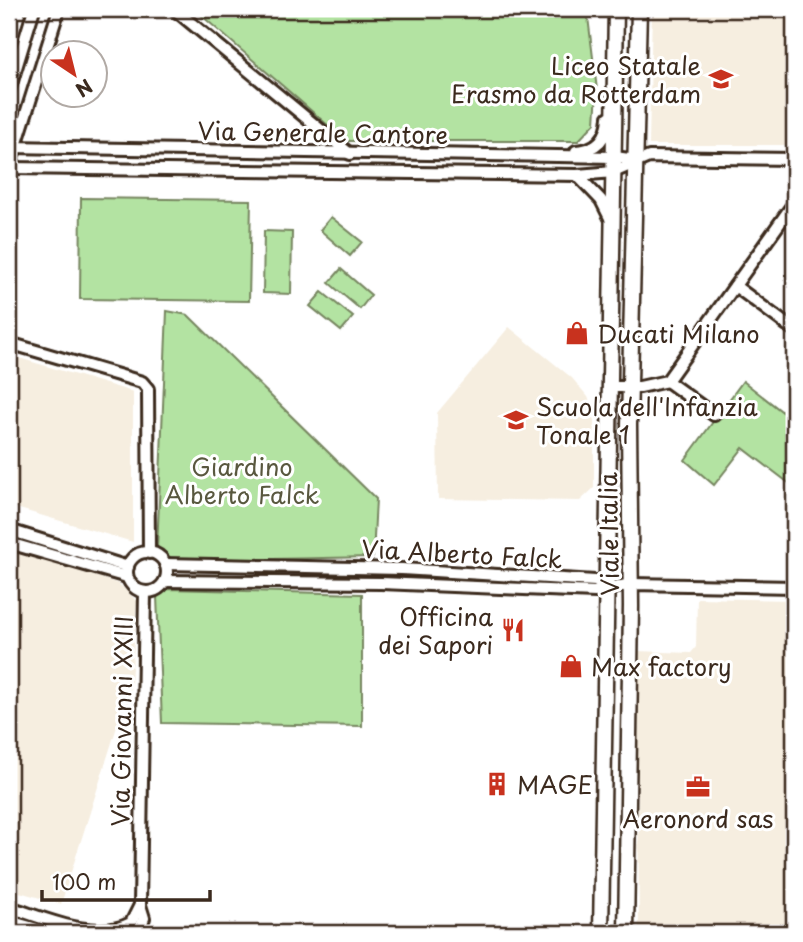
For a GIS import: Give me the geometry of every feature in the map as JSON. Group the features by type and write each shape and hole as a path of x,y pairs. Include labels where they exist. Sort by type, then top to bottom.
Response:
{"main road":[{"name":"Viale Italia","path":"601,933 616,9"},
{"name":"Viale Italia","path":"626,933 631,584 630,387 639,9"}],"street":[{"path":"34,9 10,87 34,90"},
{"path":"9,168 12,147 34,90 59,9"},
{"path":"174,9 350,153"},
{"name":"Viale Italia","path":"553,157 594,148 607,133 609,71 615,55"},
{"name":"Via Generale Cantore","path":"12,147 553,157 615,164"},
{"name":"Via Generale Cantore","path":"9,168 577,175 649,157 794,159"},
{"path":"577,175 601,200 613,226"},
{"path":"667,381 794,203"},
{"path":"735,286 794,330"},
{"path":"9,344 142,383 148,389 149,552"},
{"path":"610,387 667,381 714,415"},
{"path":"9,530 127,572 136,589 145,592 158,588 165,580 164,564 149,552"},
{"path":"9,543 127,572"},
{"path":"127,572 133,558 149,552"},
{"name":"Via Alberto Falck","path":"164,564 402,569 595,581 607,588"},
{"name":"Via Alberto Falck","path":"165,580 382,583 595,592 607,588"},
{"path":"607,588 631,584 794,587"},
{"name":"Via Giovanni XXIII","path":"138,933 144,918 140,905 145,592"},
{"path":"9,907 69,926 105,931 131,923 140,905"},
{"path":"9,921 51,933"}],"shaded area":[{"name":"Liceo Statale Erasmo da Rotterdam","path":"652,9 782,9 792,14 792,145 649,145"},
{"name":"Scuola dell'Infanzia Tonale 1","path":"509,327 572,378 588,397 594,411 594,488 580,501 438,499 437,413"},
{"path":"9,355 133,392 133,542 9,506"},
{"path":"9,547 119,584 137,601 129,708 120,717 61,904 9,889"},
{"path":"697,598 794,600 794,933 639,933 637,651 691,653 696,647"}],"green space":[{"path":"194,9 587,9 597,90 595,123 578,141 346,141"},
{"path":"81,198 251,200 249,301 80,299"},
{"path":"331,217 362,242 350,256 320,230"},
{"path":"264,231 292,232 291,294 263,293"},
{"path":"341,269 371,295 360,309 329,283"},
{"path":"322,292 353,317 341,331 310,306"},
{"name":"Giardino Alberto Falck","path":"167,311 188,315 376,499 373,557 171,561 157,549"},
{"path":"743,381 794,421 794,487 743,448 714,485 685,460"},
{"path":"168,589 362,594 362,726 162,723 157,596"}],"place":[{"name":"Liceo Statale Erasmo da Rotterdam","path":"721,79"},
{"name":"Ducati Milano","path":"577,333"},
{"name":"Scuola dell'Infanzia Tonale 1","path":"516,420"},
{"name":"Officina dei Sapori","path":"513,630"},
{"name":"Max factory","path":"571,666"},
{"name":"MAGE","path":"497,784"},
{"name":"Aeronord sas","path":"698,787"}]}
